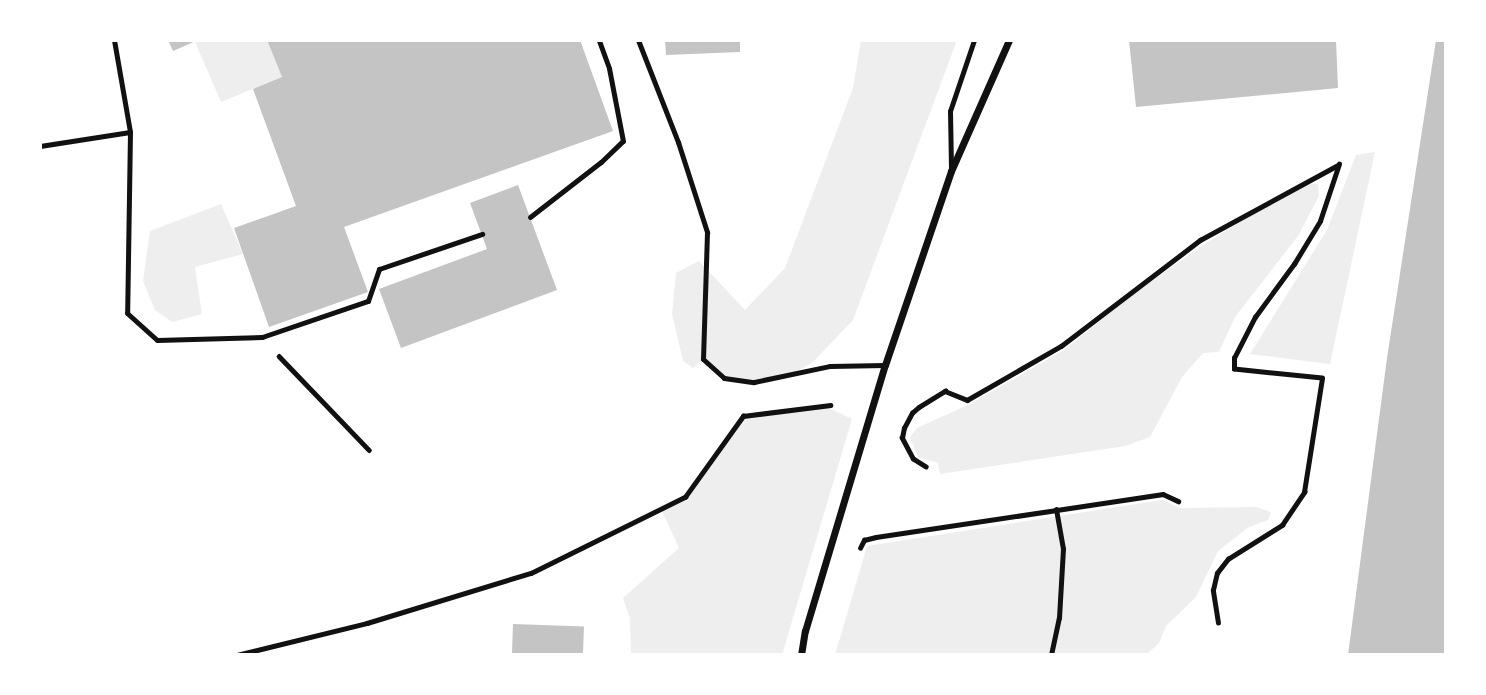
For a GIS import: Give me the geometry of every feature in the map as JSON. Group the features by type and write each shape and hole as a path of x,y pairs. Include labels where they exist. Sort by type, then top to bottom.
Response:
{"street":[{"path":"801,655 805,631 885,365 951,171 1009,40"}],"lane":[{"path":"114,40 130,132 127,313 157,340 262,337 368,301 379,269 482,234"},
{"path":"530,217 601,162 623,141 609,68 599,40"},
{"path":"638,40 678,142 707,232 703,359 724,378 754,382 830,366 885,365"},
{"path":"951,171 950,111 974,40"},
{"path":"40,146 130,132"}],"path":[{"path":"926,467 913,459 902,438 912,413 945,391 967,400 1061,346 1200,240 1339,164 1320,221 1294,264 1255,317 1234,358 1234,369 1322,378 1304,492 1282,525 1228,559 1217,573 1213,590 1218,623"},
{"path":"262,337 369,450"},
{"path":"237,655 367,623 531,573 685,497 743,416 830,405"},
{"path":"858,550 864,540 876,537 1163,494 1178,501"},
{"path":"1051,655 1059,618 1063,549 1056,510"}],"shaded area":[{"path":"267,40 282,77 221,102 195,42"},
{"path":"861,40 957,40 853,320 812,363 790,375 754,382 724,378 704,359 693,368 683,361 672,314 676,273 699,261 745,310 785,268 853,88"},
{"path":"1375,152 1330,364 1250,354 1327,230 1356,155"},
{"path":"1318,184 1319,196 1298,236 1235,317 1219,352 1203,353 1182,377 1150,437 1125,446 940,474 938,463 918,457 910,437 917,428 970,404 1064,350 1136,292 1203,245 1293,190"},
{"path":"221,204 243,254 195,267 202,314 172,322 155,310 143,281 150,231"},
{"path":"829,408 852,419 782,655 631,655 630,619 623,598 679,548 662,511 688,498 744,418"},
{"path":"1162,500 1180,508 1256,507 1271,512 1268,520 1249,527 1218,551 1196,597 1166,626 1159,643 1146,655 835,655 867,546"}],"building":[{"path":"168,40 198,40 173,51"},
{"path":"267,40 580,40 613,131 344,227 368,292 269,327 234,228 296,206 253,89 282,77"},
{"path":"665,40 740,40 740,52 666,55"},
{"path":"1129,40 1336,40 1338,88 1136,107"},
{"path":"1436,40 1446,40 1446,655 1348,655 1387,358"},
{"path":"518,185 557,290 401,348 379,289 487,249 470,203"},
{"path":"513,624 584,626 583,655 512,655"}]}
